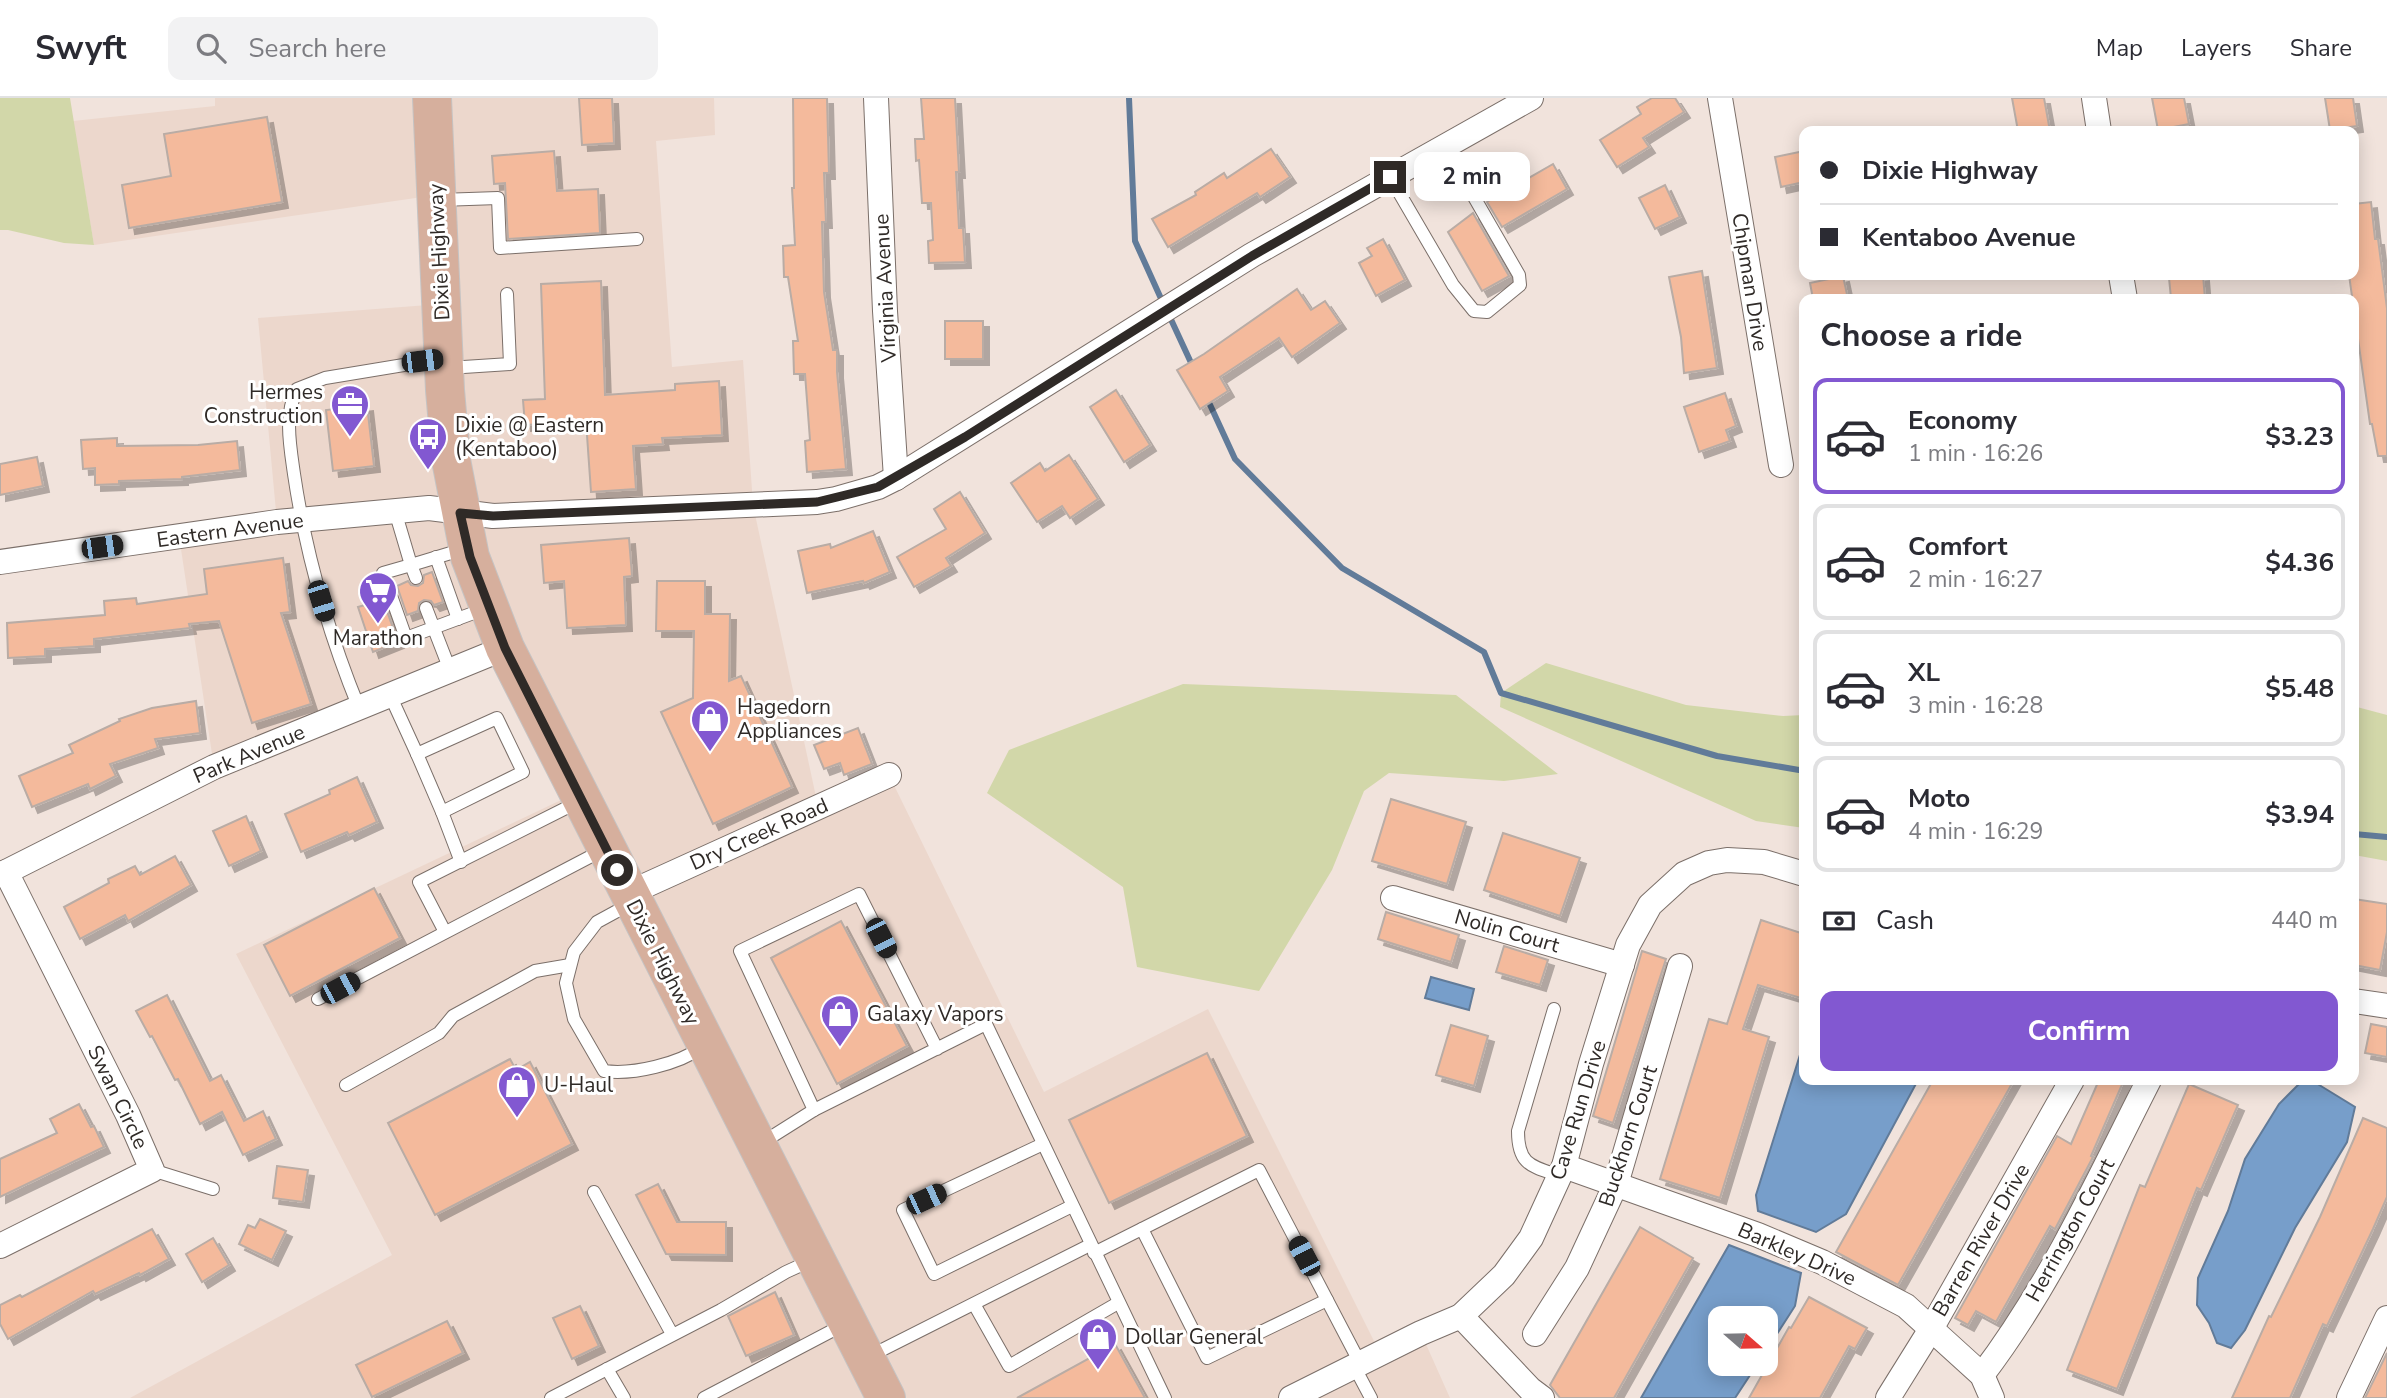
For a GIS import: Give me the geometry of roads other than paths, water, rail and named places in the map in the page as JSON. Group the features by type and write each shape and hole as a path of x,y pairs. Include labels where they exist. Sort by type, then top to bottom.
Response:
{"main road":[{"name":"Dixie Highway","path":"432,98 455,539 473,613 505,648 887,1398"}],"street":[{"name":"Virginia Avenue","path":"876,98 885,311 897,478"},
{"name":"Eastern Avenue","path":"0,562 301,520 429,508 455,539 493,516 817,502 878,487 897,478 1252,256 1531,98"},
{"name":"Chipman Drive","path":"1720,98 1781,465"},
{"path":"2094,98 2098,126"},
{"name":"Park Avenue","path":"3,874 215,766 505,648"},
{"name":"Dry Creek Road","path":"631,897 889,775"},
{"name":"Cave Run Drive","path":"1291,1398 1461,1316 1504,1275 1531,1238 1562,1171 1622,965 1634,933 1650,905 1684,874 1709,863 1727,860 1764,862 1799,872"},
{"name":"Swan Circle","path":"0,1246 152,1170 128,1115 3,874"},
{"name":"Nolin Court","path":"1393,898 1622,965"},
{"name":"Buckhorn Court","path":"1535,1334 1577,1268 1616,1184 1680,966"},
{"path":"2359,1002 2387,1006"},
{"name":"Barren River Drive","path":"1888,1398 2069,1085"},
{"name":"Herrington Court","path":"1982,1375 2010,1339 2080,1215 2146,1085"},
{"name":"Barkley Drive","path":"1562,1171 1616,1184 1822,1262 1906,1307 1982,1375 1992,1398"},
{"path":"1461,1316 1530,1389 1542,1398"},
{"path":"2349,1398 2387,1318"}],"lane":[{"path":"1390,177 1453,285 1474,312 1487,312 1520,285 1519,275 1470,190 1441,148"},
{"path":"436,200 498,198 500,248 637,239"},
{"path":"359,708 340,662 315,581 301,520 290,443 290,403 296,389 325,378 444,363 510,365 507,294"},
{"path":"395,511 416,579"},
{"path":"455,539 411,565 383,573 406,638 473,613"},
{"path":"426,608 450,670"},
{"path":"390,695 461,862"},
{"path":"417,754 497,718 523,772 442,812"},
{"path":"445,932 419,882 582,800"},
{"path":"318,999 606,848"},
{"path":"814,1110 740,951 859,894 937,1049"},
{"path":"631,897 597,922 574,952 566,984 574,1019 604,1071 618,1073 675,1061 694,1053 705,1044"},
{"path":"346,1085 439,1033 453,1016 535,971 570,965"},
{"path":"1554,1009 1518,1131 1518,1148 1525,1160 1538,1168 1562,1171"},
{"path":"757,1146 814,1110 986,1024 1165,1398"},
{"path":"1043,1144 903,1210 934,1274 1072,1206"},
{"path":"152,1170 213,1189"},
{"path":"865,1358 1092,1249 1142,1229 1259,1170 1327,1300 1371,1398"},
{"path":"594,1192 672,1334"},
{"path":"1142,1229 1206,1358 1327,1300"},
{"path":"551,1398 814,1259"},
{"path":"974,1304 1009,1366 1118,1303"},
{"path":"704,1398 847,1323"},
{"path":"607,1369 624,1398"}],"water":[{"path":"1431,977 1474,989 1469,1010 1425,998"},
{"path":"1799,1058 1799,1085 1915,1085 1846,1214 1816,1232 1758,1211 1756,1195"},
{"path":"2298,1085 2319,1085 2355,1107 2347,1142 2295,1228 2245,1330 2231,1348 2217,1343 2209,1323 2197,1305 2198,1278 2228,1211 2245,1159 2279,1104"},
{"path":"1729,1245 1801,1273 1795,1306 1778,1332 1778,1306 1708,1306 1708,1376 1749,1376 1735,1398 1641,1398"}],"waterway":[{"path":"1129,98 1135,241 1163,303"},
{"path":"1168,313 1193,367"},
{"path":"1206,396 1235,459 1342,568 1484,652 1501,693 1717,756 1799,770"},
{"path":"2359,834 2387,837"}],"place":[{"name":"Hermes Construction","path":"350,438"},
{"name":"Dixie @ Eastern (Kentaboo)","path":"428,471"},
{"name":"Marathon","path":"378,625"},
{"name":"Hagedorn Appliances","path":"710,753"},
{"name":"Galaxy Vapors","path":"840,1048"},
{"name":"U-Haul","path":"517,1119"},
{"name":"Dollar General","path":"1098,1371"}]}
